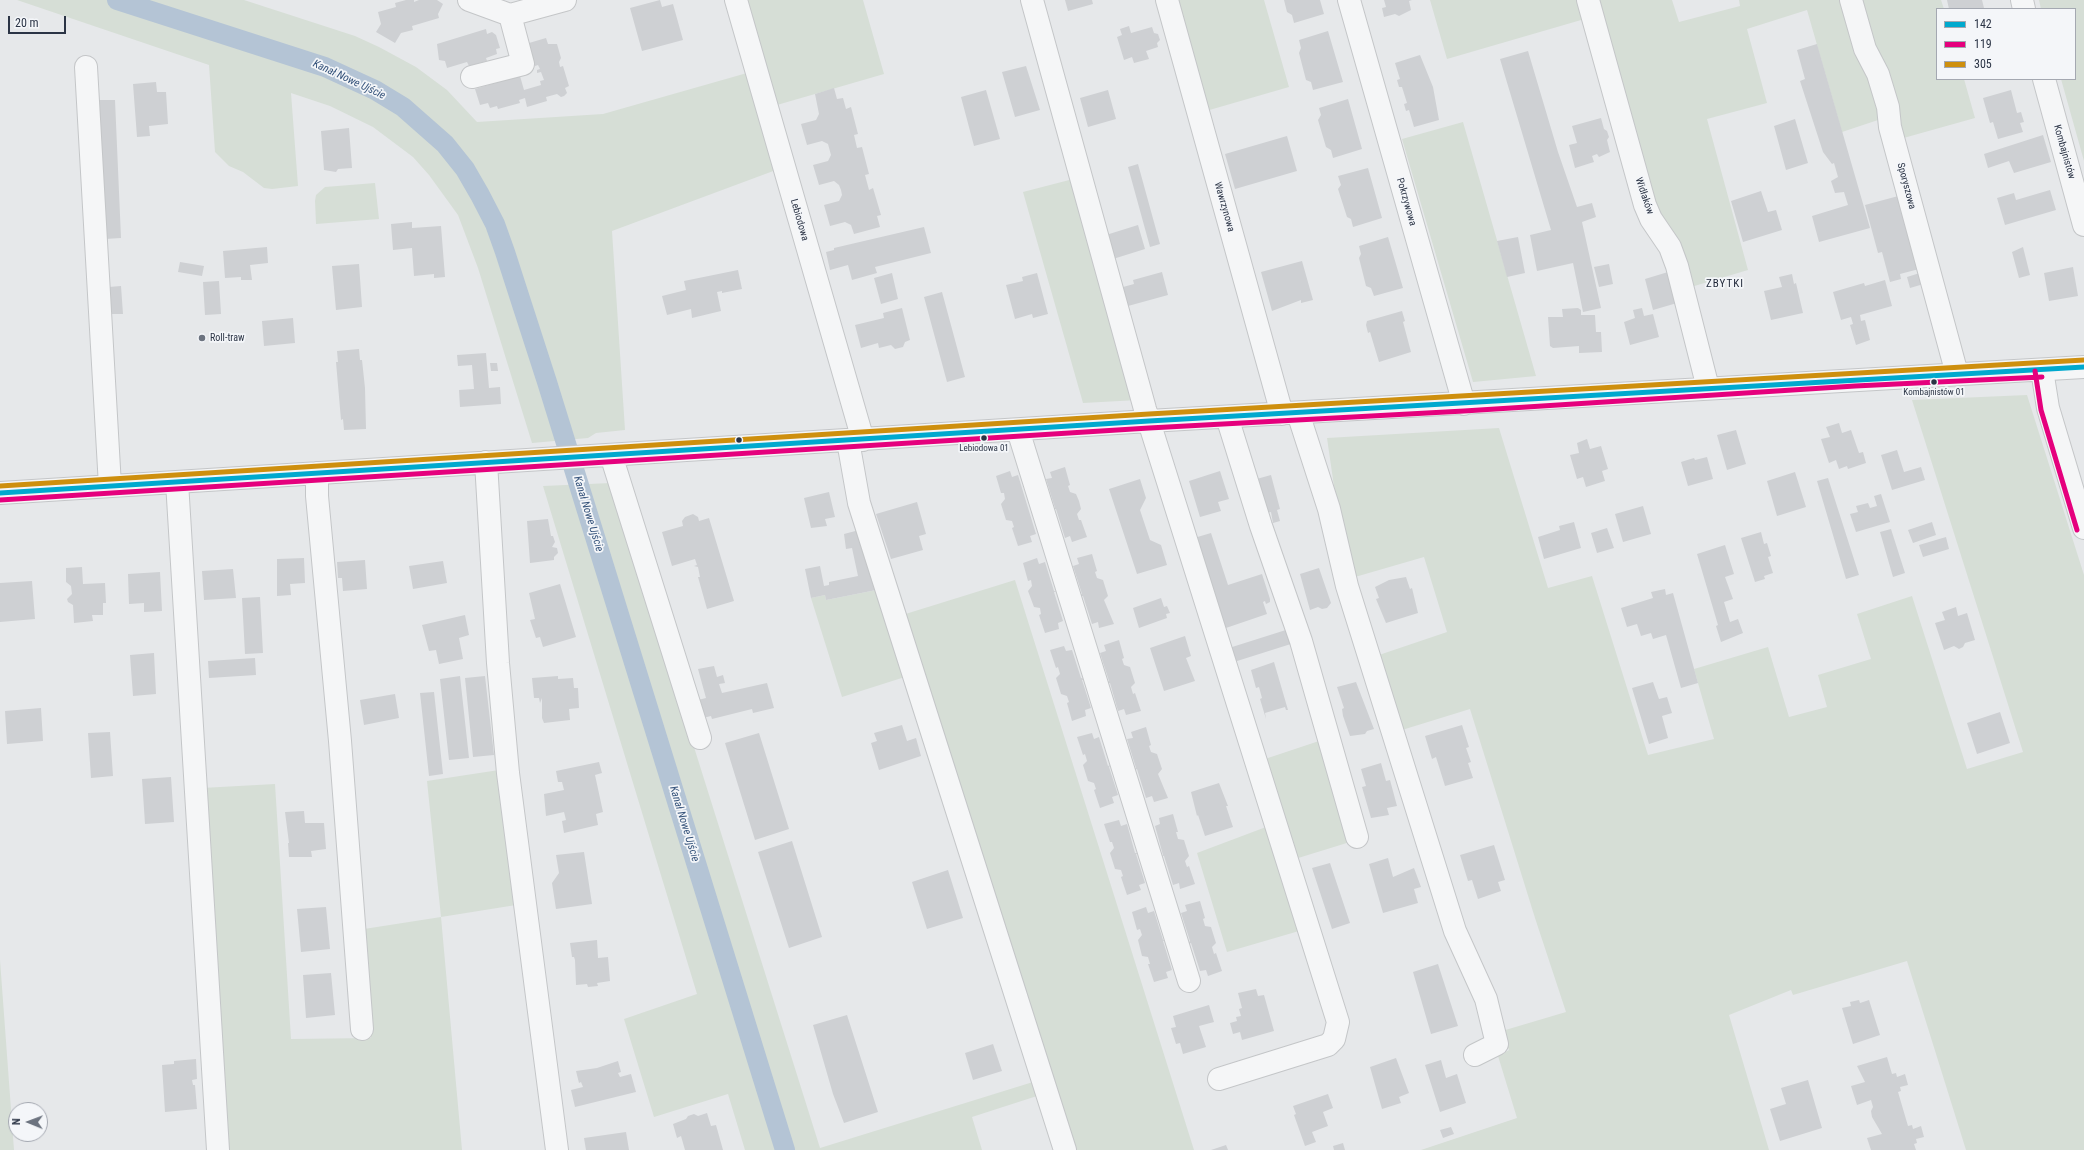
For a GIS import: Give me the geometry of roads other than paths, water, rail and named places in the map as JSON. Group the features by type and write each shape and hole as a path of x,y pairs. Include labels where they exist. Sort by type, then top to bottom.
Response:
{"street":[{"path":"469,0 510,15 565,0"},
{"name":"Lebiodowa","path":"736,0 855,440 859,503 1065,1150"},
{"path":"1032,0 1149,422 1338,1022 1334,1039 1328,1045 1219,1079"},
{"name":"Wawrzynowa","path":"1167,0 1290,414 1329,508 1347,586 1455,931 1486,999 1497,1044 1474,1055"},
{"name":"Pokrzywowa","path":"1349,0 1464,404"},
{"name":"Widłaków","path":"1588,0 1645,205 1670,247 1677,266 1708,388"},
{"name":"Sporyszowa","path":"1851,0 1865,49 1878,74 1888,107 1890,127 1957,374"},
{"path":"472,77 523,64 510,15"},
{"path":"86,67 110,486"},
{"name":"Kombajnistów","path":"2044,80 2084,225"},
{"path":"0,493 1227,417 2084,367"},
{"path":"2042,370 2048,408 2084,528"},
{"path":"1227,417 1261,526 1301,641 1357,837"},
{"path":"1018,430 1189,981"},
{"path":"600,456 700,738"},
{"path":"486,462 498,663 508,773 557,1150"},
{"path":"317,473 317,496 340,741 362,1029"},
{"path":"177,482 218,1150"}],"waterway":[{"name":"Kanał Nowe Ujście","path":"117,0 325,67 375,90 403,107 445,144 465,169 495,224 505,252 547,382 785,1150"}],"place":[{"name":"Roll-traw","path":"202,338"},
{"name":"Kombajnistów 01","path":"1934,382"},
{"name":"Lebiodowa 01","path":"984,438"}],"district":[{"name":"ZBYTKI","path":"1725,284"}]}
